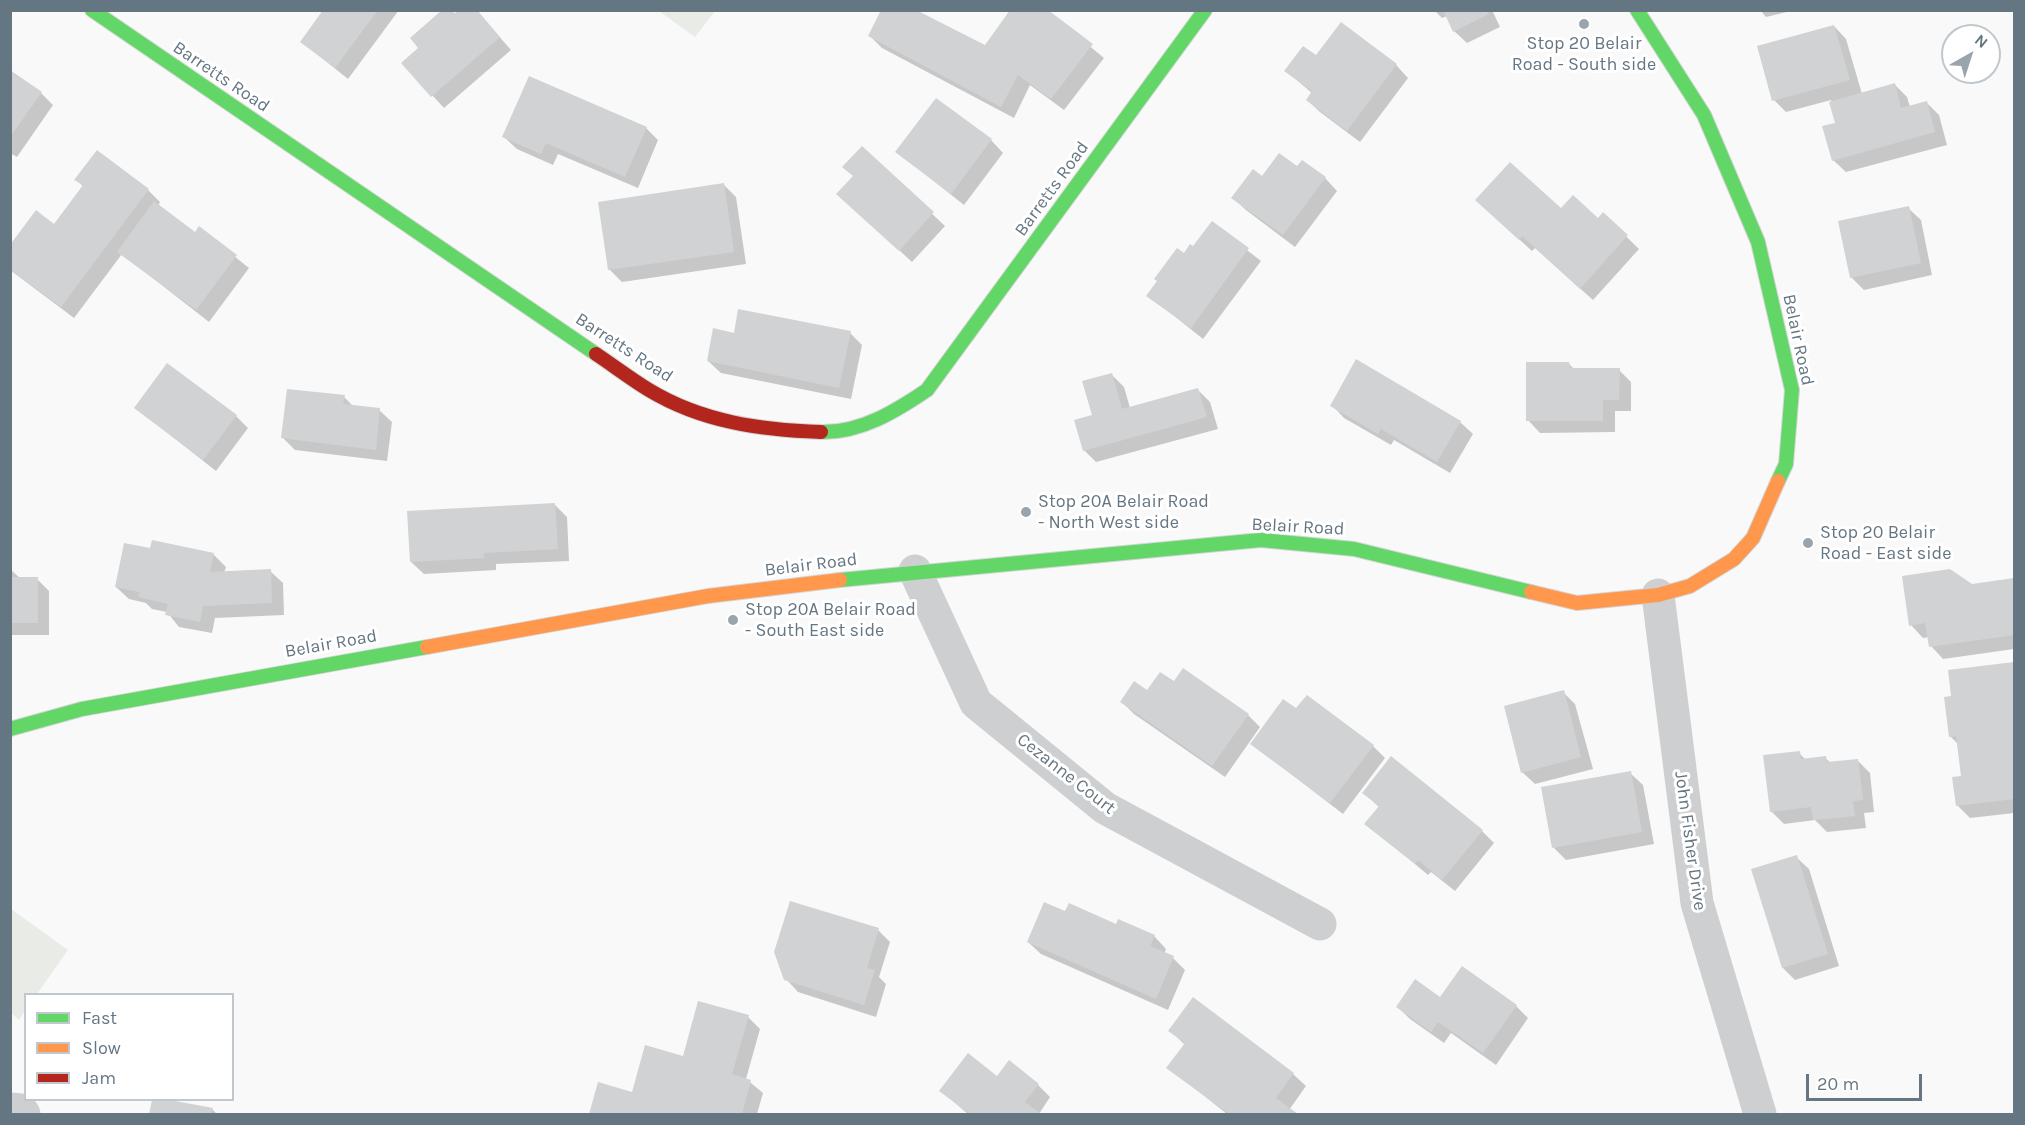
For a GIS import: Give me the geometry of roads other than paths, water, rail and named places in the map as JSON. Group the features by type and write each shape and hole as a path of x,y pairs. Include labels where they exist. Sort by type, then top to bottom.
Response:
{"main road":[{"name":"Barretts Road","path":"92,10 651,391 712,418 770,429 834,432 890,416 927,390 1205,10"},
{"name":"Belair Road","path":"10,729 82,709 409,648 708,596 915,571 1261,540 1354,549 1577,603 1658,596 1690,586 1734,559 1753,538 1786,464 1792,390 1758,242 1704,115 1637,10"}],"street":[{"name":"Cezanne Court","path":"915,571 976,703 1105,808 1320,924"},
{"name":"John Fisher Drive","path":"1658,596 1697,903 1760,1114"},
{"path":"10,1109 21,1110 24,1114"}],"place":[{"name":"Stop 20 Belair Road - South side","path":"1584,24"},
{"name":"Stop 20A Belair Road - North West side","path":"1026,512"},
{"name":"Stop 20 Belair Road - East side","path":"1808,543"},
{"name":"Stop 20A Belair Road - South East side","path":"733,620"}]}
